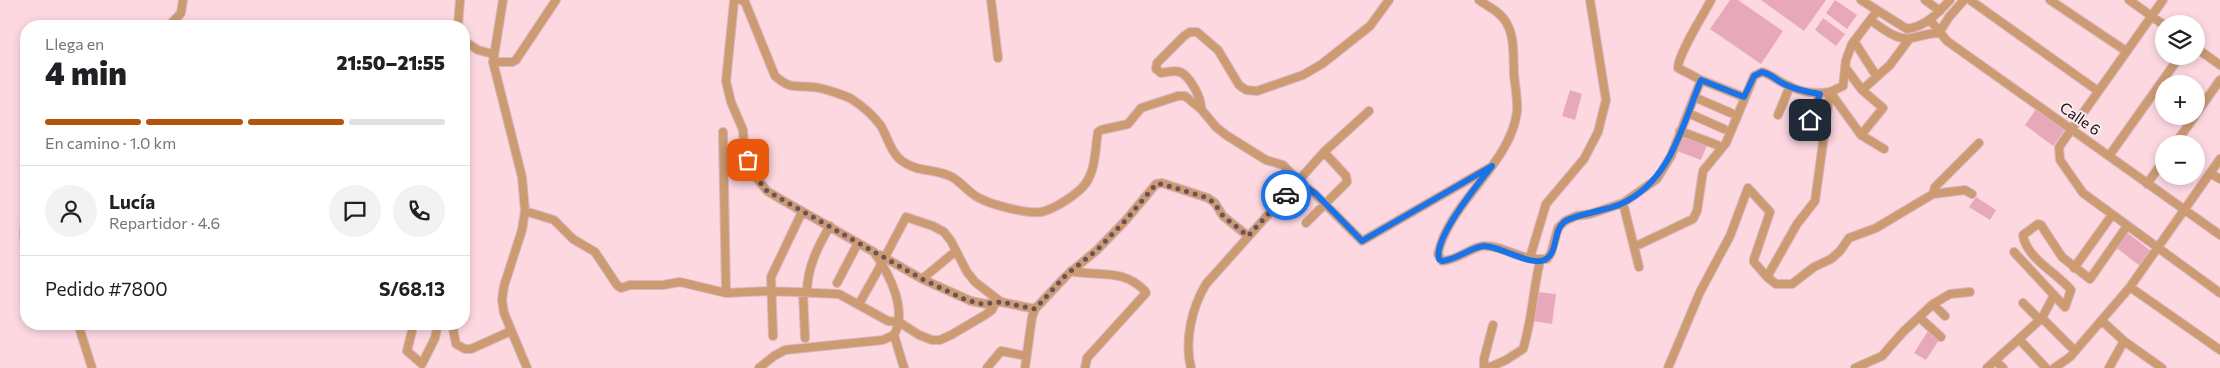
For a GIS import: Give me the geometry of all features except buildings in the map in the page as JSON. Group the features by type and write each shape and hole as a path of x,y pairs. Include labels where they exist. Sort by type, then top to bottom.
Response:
{"street":[{"path":"174,20 180,12 183,0"},
{"path":"458,20 460,0"},
{"path":"503,0 493,58 522,177 525,211 522,230 504,286 502,300 504,313 527,368"},
{"path":"470,45 493,58 508,63 516,60 556,0"},
{"path":"737,0 734,2 726,81 731,102 743,130 744,148 748,160 755,176 767,191 874,252 883,260 971,301 1035,309"},
{"path":"742,0 745,2 775,76 785,85 798,88 812,86 849,98 868,111 880,125 895,155 903,162 918,170 939,172 951,177 978,198 1028,212 1043,212 1078,191 1086,184 1094,164 1098,132 1128,124 1141,108 1178,96 1184,96 1201,109 1216,127 1226,134 1266,160 1283,166 1362,241 1492,166"},
{"path":"991,0 998,58"},
{"path":"1201,109 1201,104 1194,88 1183,73 1177,71 1161,73 1156,69 1157,63 1190,32 1197,32 1218,50 1239,85 1246,90 1257,92 1303,75 1322,64 1370,26 1389,0"},
{"path":"1479,0 1498,13 1507,23 1512,39 1517,110 1510,134 1492,166 1446,230 1439,249 1439,259 1442,261 1450,260 1481,246 1490,246 1521,258 1546,259 1551,253 1558,228 1565,222 1576,216 1590,214 1623,203 1657,179 1670,156 1701,80"},
{"path":"1537,260 1531,254 1546,204 1584,159 1598,132 1606,100 1590,0"},
{"path":"1711,0 1678,63 1678,68 1701,80 1744,97"},
{"path":"1861,0 1903,28 1921,26 1930,20 1950,0"},
{"path":"1925,0 1940,11"},
{"path":"1870,20 1894,35 1910,38 1930,33 1939,33 1949,17 1964,0"},
{"path":"1970,0 2098,92"},
{"path":"2050,0 2126,51"},
{"path":"2129,0 2155,18"},
{"path":"2163,0 2058,150 2060,160 2080,190 2220,293"},
{"path":"1634,246 1693,219 1697,210 1704,171 1726,143 1754,76 1762,72 1768,73 1799,90 1820,94 1843,86 1848,53 1854,41 1877,11"},
{"name":"Calle 6","path":"1930,20 1947,41 2220,235"},
{"path":"1862,90 1890,65 1910,38"},
{"path":"1854,41 1877,77"},
{"path":"2205,54 2220,65"},
{"path":"2109,156 2174,65"},
{"path":"1845,67 1862,90 1883,108 1861,135"},
{"path":"2205,101 2220,80"},
{"path":"1778,115 1790,86"},
{"path":"1830,92 1861,135 1884,149"},
{"path":"1767,277 1797,224 1815,201 1830,92"},
{"path":"1804,132 1820,94"},
{"path":"1694,97 1731,113"},
{"path":"1191,368 1190,331 1198,298 1206,284 1324,152 1369,111"},
{"path":"1688,113 1724,129"},
{"path":"1680,131 1717,145"},
{"path":"723,132 726,293"},
{"path":"1932,194 1935,186 1979,143"},
{"path":"1306,223 1348,180 1324,152"},
{"path":"2054,368 2064,362 2075,351 2102,322 2130,287 2220,160"},
{"path":"2147,184 2155,173"},
{"path":"2210,173 2220,179"},
{"path":"1025,368 1032,317 1035,309 1071,271 1097,250 1141,204 1158,183 1205,196 1215,204 1223,216 1248,236"},
{"path":"1668,368 1700,292 1730,236 1748,188 1770,212 1754,259 1756,266 1776,284 1792,284 1814,267 1831,259 1849,238 1876,228 1932,194 1965,190 1972,194"},
{"path":"1623,203 1639,267"},
{"path":"525,211 547,216 554,220 573,239 595,252 618,287 680,282 726,293 805,292 839,294 888,321 899,322 919,335 932,340 940,340 985,315 998,303"},
{"path":"773,336 770,292 773,270 802,212"},
{"path":"2074,268 2112,215"},
{"path":"859,304 904,219 909,217 939,228 951,240 975,282 998,303"},
{"path":"2014,252 2064,307 2071,290 2033,253 2025,242 2023,235 2038,224 2041,224 2062,257 2088,279 2091,278 2127,226"},
{"path":"805,338 805,292 807,280 811,265 830,226"},
{"path":"837,283 858,243"},
{"path":"922,279 956,251"},
{"path":"883,260 894,292 899,322 894,335 904,368"},
{"path":"1488,368 1506,360 1523,349 1528,334 1537,260"},
{"path":"1071,271 1098,275 1124,275 1146,293 1087,358 1085,368"},
{"path":"2130,287 2220,350"},
{"path":"1855,368 1882,356 1933,304 1950,294 1970,292"},
{"path":"1987,368 2041,319 2052,299"},
{"path":"2023,303 2075,351"},
{"path":"1933,304 1945,316"},
{"path":"1919,317 1941,337"},
{"path":"2102,322 2124,342 2162,368"},
{"path":"1484,368 1484,359 1493,325"},
{"path":"80,330 92,368"},
{"path":"412,331 407,351 422,364 435,338 437,330"},
{"path":"453,330 456,344 465,349 471,349 511,331"},
{"path":"759,368 785,350 877,341 894,335"},
{"path":"2019,339 2046,368"},
{"path":"2109,368 2124,342"},
{"path":"987,368 1001,351 1026,356"},
{"path":"1996,361 2003,368"}],"shaded area":[{"path":"1730,0 1738,0 1783,31 1761,64 1710,29"},
{"path":"1761,0 1826,0 1804,31"},
{"path":"1835,0 1857,15 1847,29 1826,13"},
{"path":"1823,18 1845,34 1836,46 1815,30"},
{"path":"1570,90 1582,94 1575,120 1562,116"},
{"path":"2036,109 2066,128 2053,146 2025,125"},
{"path":"1683,135 1707,145 1701,160 1677,151"},
{"path":"1976,197 1996,210 1990,220 1969,207"},
{"path":"2125,231 2151,251 2140,266 2114,246"},
{"path":"1537,292 1556,294 1552,324 1533,321"},
{"path":"1928,331 1939,340 1926,360 1914,353"}],"way so far":[{"path":"748,160 755,176 767,191 922,279 976,303 1001,302 1035,309 1066,275 1097,250 1141,204 1158,183 1205,196 1215,204 1223,216 1248,236 1286,195"}],"route":[{"path":"1286,195 1299,182 1316,194 1362,241 1492,166 1446,230 1439,249 1439,259 1442,261 1450,260 1481,246 1490,246 1521,258 1540,261 1546,259 1551,253 1558,228 1565,222 1576,216 1590,214 1623,203 1657,179 1670,156 1701,80 1744,97 1754,76 1762,72 1768,73 1782,83 1799,90 1820,94 1810,120"}]}
